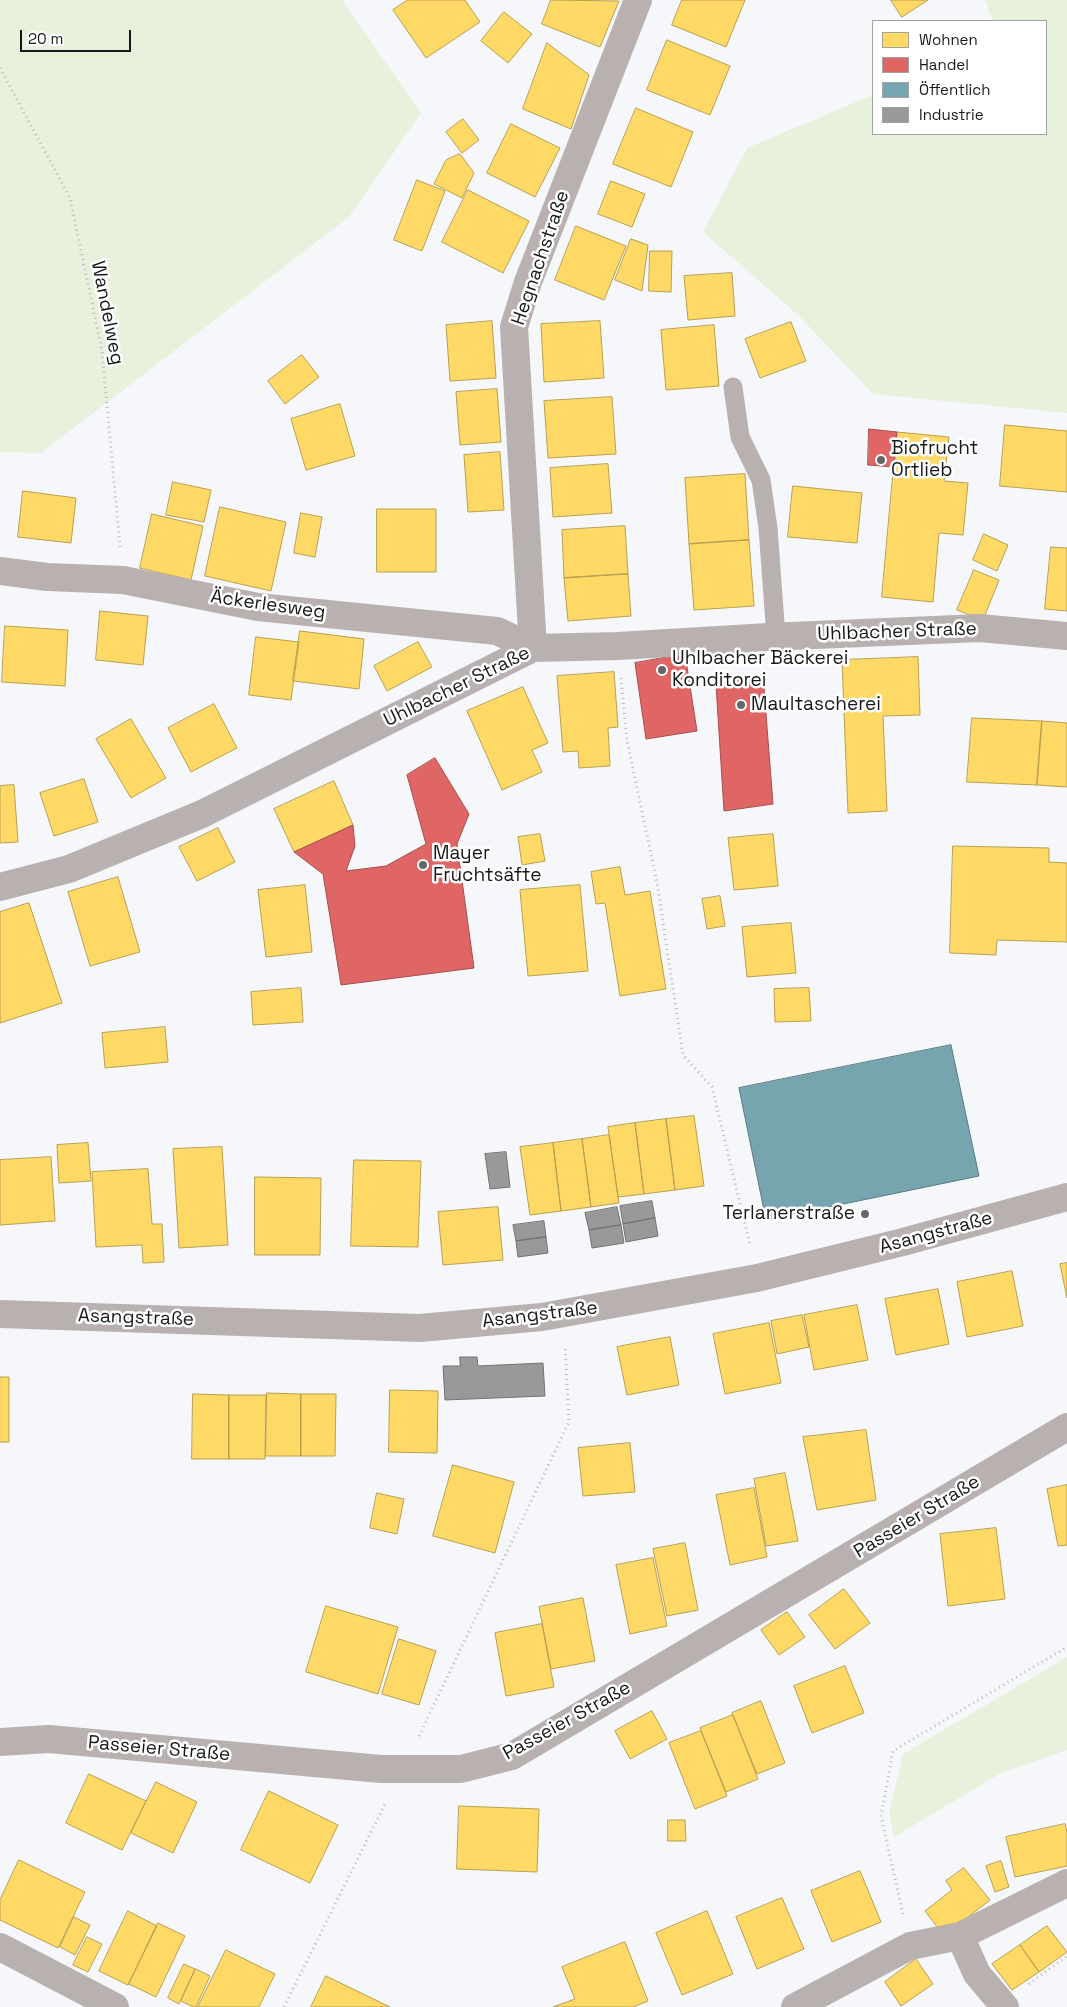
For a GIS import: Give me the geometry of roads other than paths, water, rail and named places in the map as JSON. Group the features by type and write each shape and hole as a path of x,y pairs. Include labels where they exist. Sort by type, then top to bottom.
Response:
{"street":[{"name":"Hegnachstraße","path":"533,648 514,327 528,282 638,0"},
{"name":"Äckerlesweg","path":"0,570 47,577 123,580 258,607 497,631 533,648"},
{"name":"Uhlbacher Straße","path":"0,887 69,869 202,814 533,648 618,646 980,628 1067,636"},
{"name":"Asangstraße","path":"0,1314 420,1328 564,1314 757,1278 903,1242 1067,1198"},
{"name":"Passeier Straße","path":"0,1742 49,1739 403,1769 461,1769 512,1756 1067,1428"},
{"path":"795,2007 910,1946 960,1936 1067,1882"},
{"path":"960,1936 977,1974 1003,2005"},
{"path":"0,1947 115,2007"}],"lane":[{"path":"733,388 740,437 761,480 768,528 776,637"}],"place":[{"name":"Biofrucht Ortlieb","path":"881,460"},
{"name":"Uhlbacher Bäckerei Konditorei","path":"662,670"},
{"name":"Maultascherei","path":"741,705"},
{"name":"Mayer Fruchtsäfte","path":"423,865"},
{"name":"Terlanerstraße","path":"865,1214"}]}
